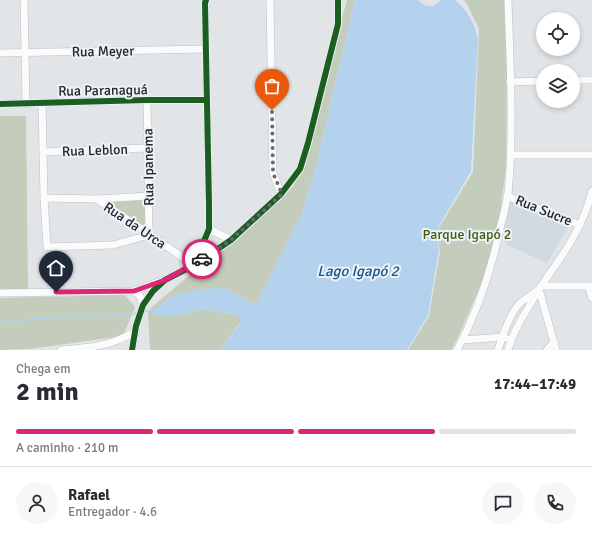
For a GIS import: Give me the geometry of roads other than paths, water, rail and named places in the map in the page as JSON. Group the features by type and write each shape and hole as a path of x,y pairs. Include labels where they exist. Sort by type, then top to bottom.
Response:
{"street":[{"path":"24,0 26,104"},
{"path":"270,0 273,173 282,194"},
{"path":"0,293 134,291 165,280 194,265 231,240 282,194 300,169 338,24 338,0"},
{"path":"457,350 463,340 484,288 498,243 507,196 510,155 508,0"},
{"path":"194,265 209,229 205,1"},
{"name":"Rua Meyer","path":"0,53 206,49"},
{"path":"580,80 592,80"},
{"path":"510,82 536,81"},
{"name":"Rua Ipanema","path":"147,100 149,235"},
{"name":"Rua Paranaguá","path":"0,104 207,100"},
{"path":"42,103 44,198 47,247 113,245 149,235"},
{"name":"Rua Leblon","path":"43,152 147,148"},
{"path":"510,155 592,155"},
{"path":"508,350 517,326 540,288 566,251 580,225 590,202 592,192"},
{"path":"44,198 97,199 149,196"},
{"name":"Rua Sucre","path":"507,196 580,225"},
{"name":"Rua da Urca","path":"97,199 194,265"},
{"path":"209,229 231,240"},
{"path":"132,350 135,329 143,305 153,291 165,280"},
{"path":"498,350 520,303 540,288 590,286 592,298"},
{"path":"540,288 556,350"},
{"path":"134,291 140,296 143,305"},
{"path":"61,350 94,348 120,340 135,329"},
{"path":"463,340 503,337 511,339"},
{"path":"548,350 554,342"},
{"path":"94,348 105,350"}],"water":[{"name":"Lago Igapó 2","path":"355,0 418,0 427,6 432,6 441,0 455,0 470,17 477,33 478,39 471,171 436,231 439,250 428,315 407,350 220,350 242,321 236,315 203,309 170,317 153,314 162,303 177,294 199,289 225,288 256,305 303,211 315,170"}],"waterway":[{"path":"143,312 157,310"},
{"path":"0,323 34,319 137,313"}],"park label":[{"name":"Parque Igapó 2","path":"467,234"}]}
